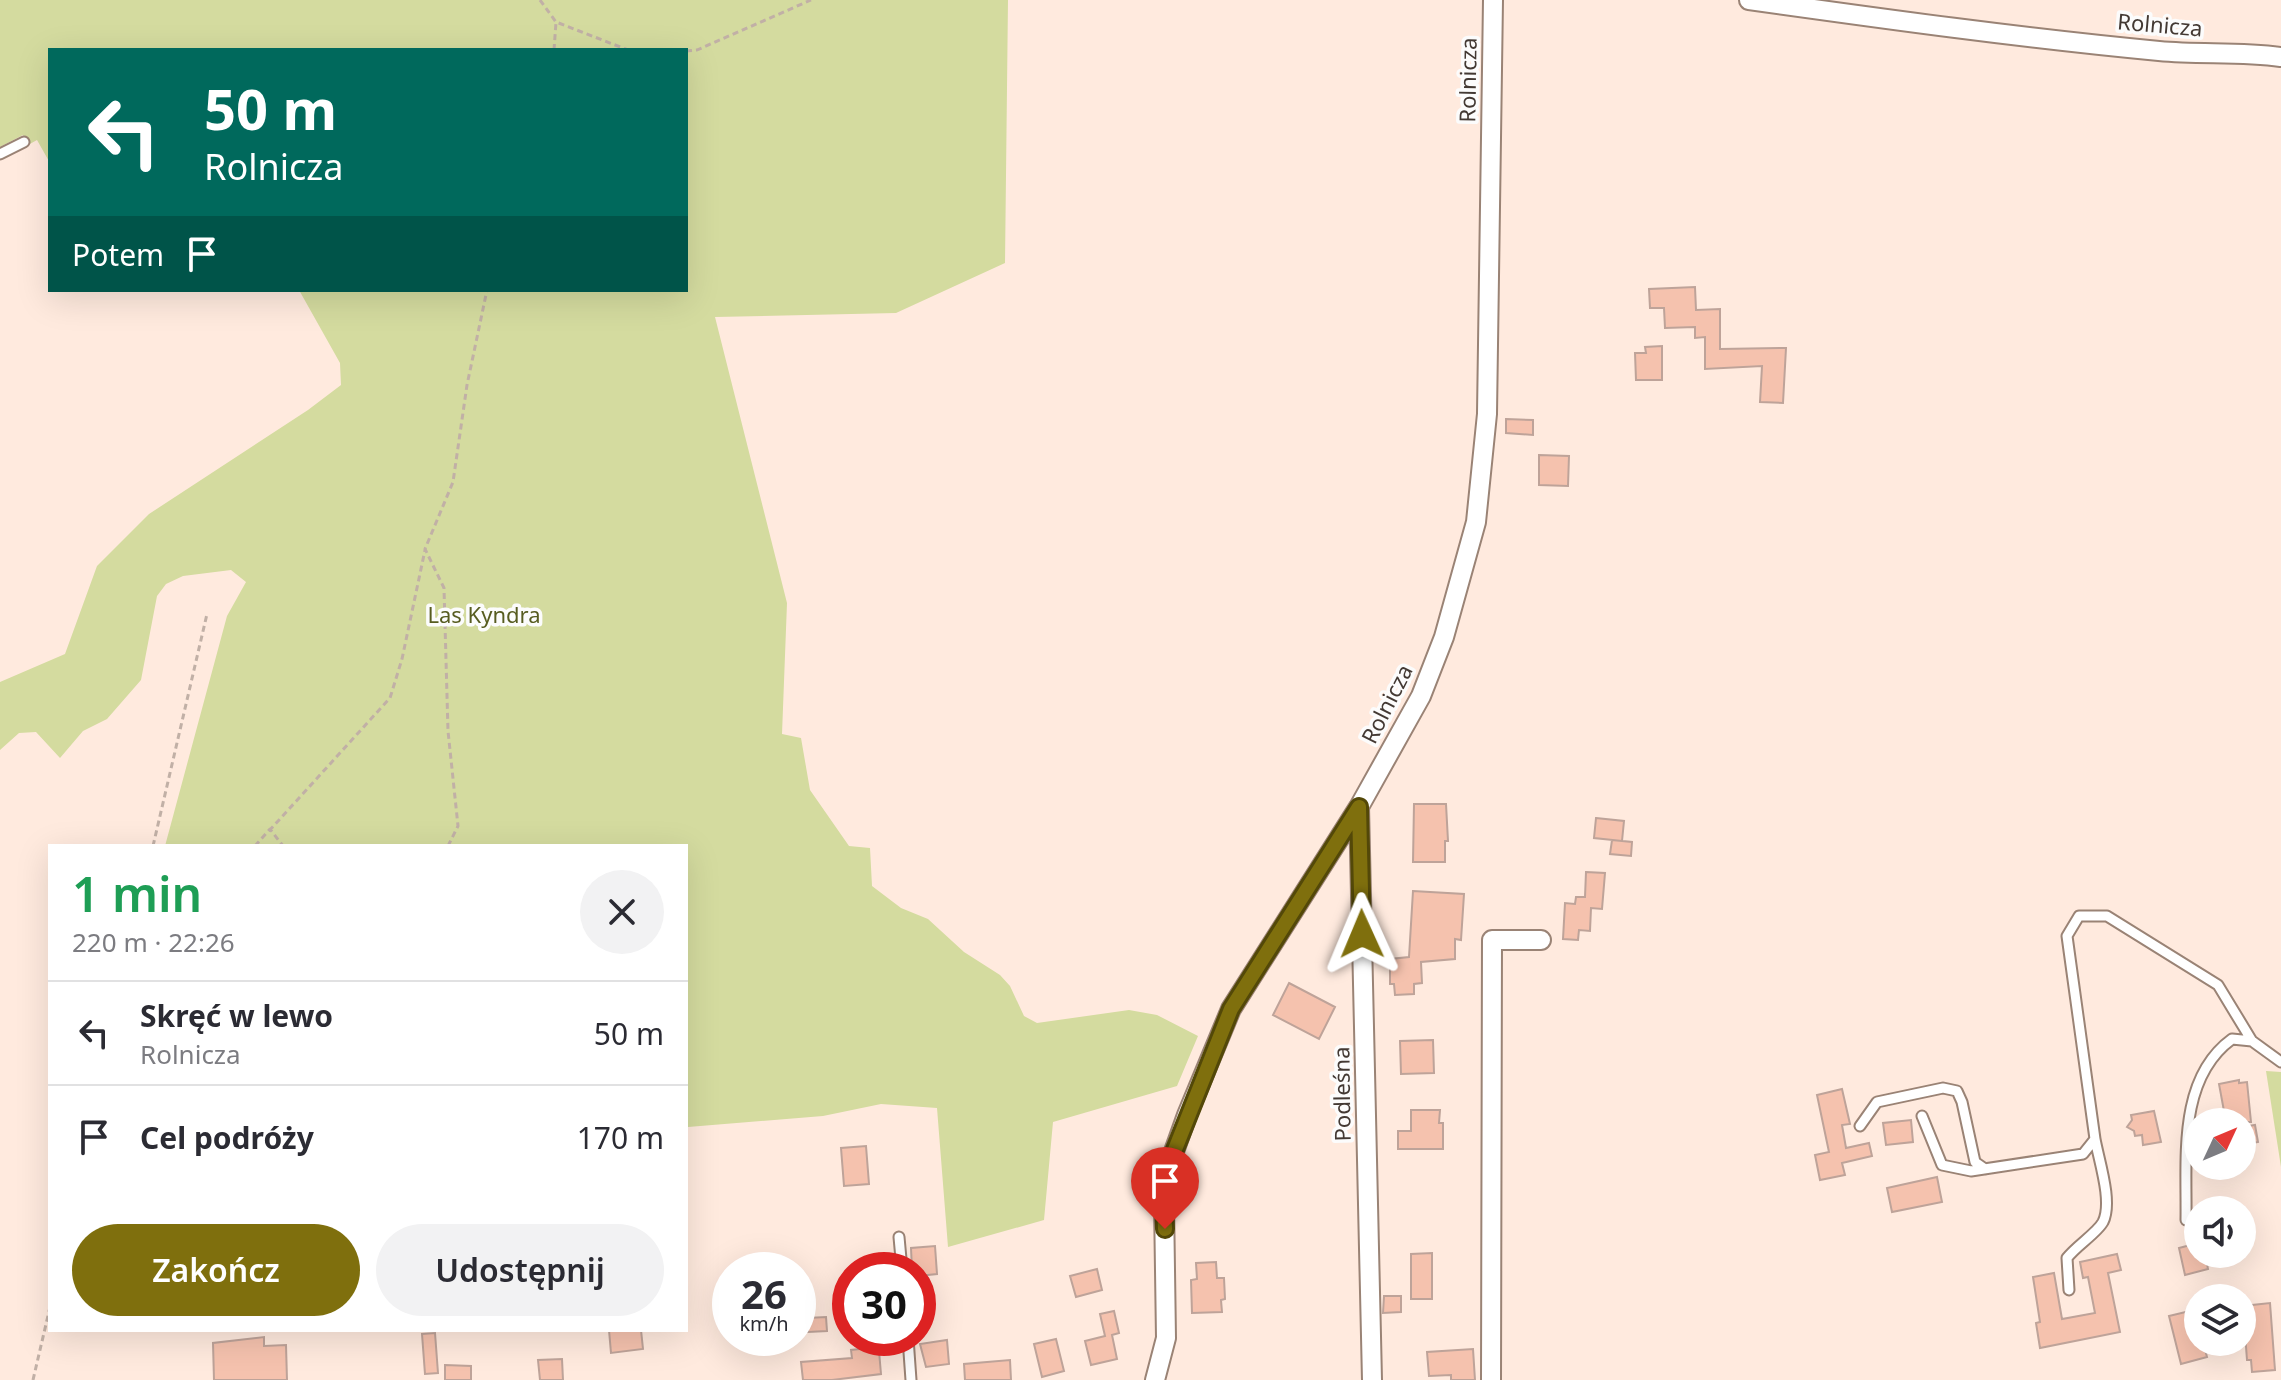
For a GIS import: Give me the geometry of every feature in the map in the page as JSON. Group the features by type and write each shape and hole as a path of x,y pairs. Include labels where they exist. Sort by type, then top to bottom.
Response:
{"street":[{"name":"Rolnicza","path":"1155,1380 1166,1338 1164,1202 1172,1157 1231,1009 1359,807 1421,696 1444,637 1476,522 1487,414 1493,0"},
{"name":"Rolnicza","path":"1749,0 2011,36 2160,51 2281,57"},
{"name":"Podleśna","path":"1359,807 1372,1380"},
{"path":"1491,1380 1492,940 1541,940"}],"lane":[{"path":"0,154 24,142"},
{"path":"2069,1290 2067,1258 2103,1223 2108,1203 2095,1139 2067,936 2079,916 2107,916 2218,985 2252,1041 2281,1062"},
{"path":"2187,1196 2188,1138 2196,1085 2215,1051 2232,1039 2252,1041"},
{"path":"1860,1126 1877,1102 1943,1088 1957,1091 1975,1162 1985,1169"},
{"path":"1922,1116 1942,1165 1971,1171 2083,1154 2095,1139"},
{"path":"899,1237 900,1252"},
{"path":"909,1356 911,1380"}],"path":[{"path":"540,0 556,22 623,48"},
{"path":"688,51 697,50 811,0"},
{"path":"554,48 556,22"},
{"path":"257,844 390,698 402,659 425,549 453,482 467,385 487,292"},
{"path":"425,549 444,588 448,731 458,826 449,844"},
{"path":"153,844 207,614"},
{"path":"269,831 281,844"},
{"path":"33,1380 48,1316"}],"green space":[{"name":"Las Kyndra","path":"0,0 1008,0 1005,263 896,313 715,317 787,603 782,734 801,738 810,790 849,846 870,848 872,886 901,908 928,919 964,952 1000,975 1010,986 1024,1016 1037,1023 1129,1010 1157,1015 1198,1036 1177,1086 1053,1122 1044,1220 948,1247 937,1108 881,1104 823,1116 688,1127 688,844 166,844 227,616 246,582 231,570 183,576 166,584 157,596 141,680 107,719 83,731 60,758 36,732 19,733 0,750 0,682 65,654 97,566 149,514 341,385 340,363 300,292 688,292 688,48 48,48 48,159 37,140 28,145 23,135 0,147"},
{"path":"2266,1071 2281,1072 2281,1167"}],"building":[{"path":"1695,287 1696,310 1720,309 1720,349 1786,348 1783,403 1760,402 1762,366 1705,369 1705,337 1695,338 1695,327 1665,328 1664,308 1650,308 1649,289"},
{"path":"1662,346 1662,380 1636,380 1635,353 1646,353 1645,347"},
{"path":"1506,419 1533,420 1533,435 1506,433"},
{"path":"1539,455 1569,456 1568,486 1539,485"},
{"path":"1414,804 1446,804 1448,841 1445,841 1445,862 1413,862"},
{"path":"1596,818 1624,821 1622,841 1594,838"},
{"path":"1612,840 1632,842 1631,856 1610,854"},
{"path":"1586,872 1605,873 1602,909 1591,908 1590,931 1579,930 1578,940 1563,939 1565,903 1575,904 1576,897 1585,897"},
{"path":"1413,891 1464,894 1461,940 1455,939 1455,959 1421,962 1422,983 1414,984 1414,994 1395,995 1394,984 1390,984 1390,959 1409,957"},
{"path":"1289,983 1335,1007 1319,1039 1273,1015"},
{"path":"1433,1040 1434,1073 1401,1074 1400,1041"},
{"path":"2239,1080 2239,1083 2247,1082 2250,1108 2223,1108 2219,1084"},
{"path":"1842,1089 1850,1124 1842,1125 1846,1148 1869,1143 1872,1156 1842,1163 1845,1175 1820,1180 1815,1155 1829,1152 1817,1095"},
{"path":"1411,1110 1440,1110 1443,1149 1398,1149 1398,1131 1411,1131"},
{"path":"2154,1111 2161,1142 2143,1145 2142,1135 2135,1136 2134,1131 2127,1127 2132,1120 2131,1115"},
{"path":"1911,1120 1913,1142 1886,1145 1883,1123"},
{"path":"866,1146 869,1184 844,1186 841,1148"},
{"path":"1937,1177 1942,1202 1892,1212 1887,1188"},
{"path":"935,1246 935,1252 911,1252 911,1248"},
{"path":"2184,1247 2184,1268 2208,1269 2185,1275 2179,1248"},
{"path":"1432,1253 1432,1299 1411,1299 1411,1254"},
{"path":"2117,1254 2121,1270 2108,1273 2120,1332 2040,1348 2036,1323 2040,1322 2033,1277 2054,1273 2062,1319 2095,1313 2088,1277 2083,1278 2080,1262"},
{"path":"1216,1262 1217,1278 1224,1278 1222,1312 1192,1313 1191,1280 1197,1279 1196,1263"},
{"path":"1097,1269 1102,1290 1076,1297 1070,1276"},
{"path":"1384,1296 1401,1296 1401,1312 1383,1313"},
{"path":"2270,1303 2275,1370 2252,1372 2251,1360 2247,1360 2247,1356 2256,1356 2256,1305"},
{"path":"1114,1311 1119,1333 1112,1335 1117,1359 1091,1365 1085,1341 1105,1336 1100,1314"},
{"path":"2184,1312 2184,1356 2207,1357 2181,1364 2169,1316"},
{"path":"826,1317 827,1331 816,1332 816,1318"},
{"path":"609,1332 641,1332 643,1349 611,1353"},
{"path":"435,1333 438,1373 425,1374 422,1334"},
{"path":"264,1337 264,1346 286,1345 287,1380 214,1380 213,1343"},
{"path":"1056,1339 1064,1371 1042,1377 1034,1344"},
{"path":"947,1340 949,1364 926,1367 923,1356 936,1356 936,1342"},
{"path":"1473,1349 1475,1380 1451,1380 1451,1375 1429,1376 1427,1352"},
{"path":"879,1356 881,1374 803,1380 801,1362"},
{"path":"562,1359 563,1380 540,1380 538,1360"},
{"path":"1010,1360 1011,1380 965,1380 964,1364"},
{"path":"445,1365 471,1366 471,1380 445,1380"}],"route":[{"path":"1165,1229 1164,1202 1172,1157 1231,1009 1359,807 1362,934"}]}
